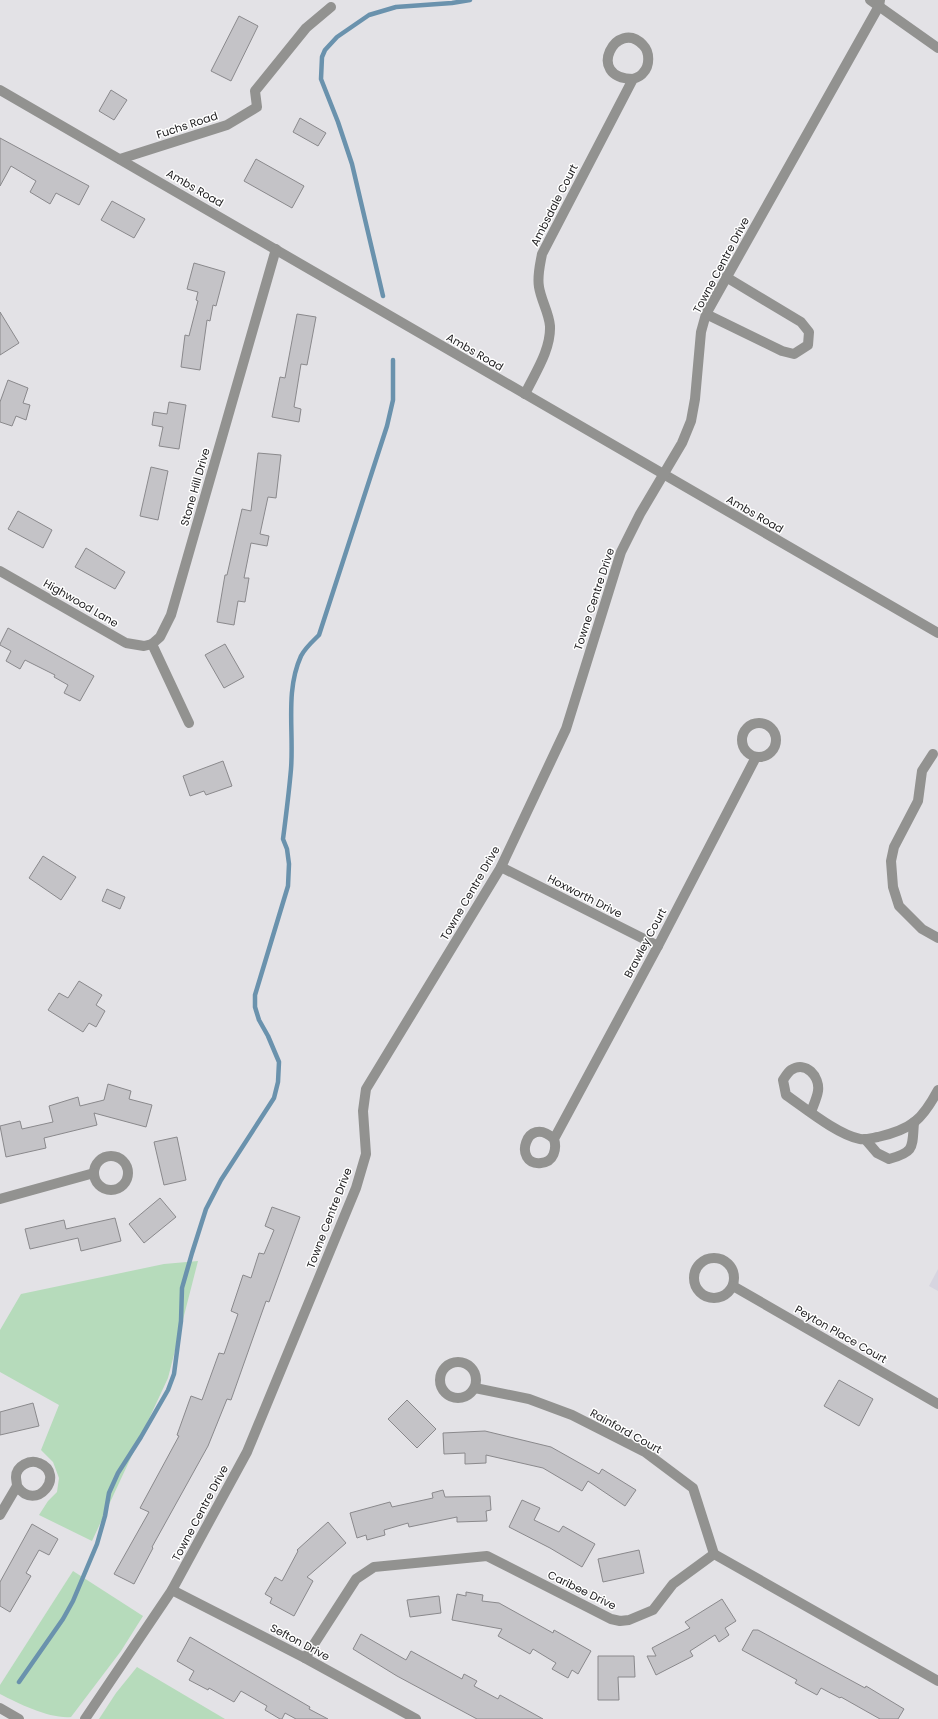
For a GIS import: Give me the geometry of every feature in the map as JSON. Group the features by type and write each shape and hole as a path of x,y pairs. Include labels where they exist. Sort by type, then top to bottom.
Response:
{"street":[{"path":"876,2 938,48"},
{"name":"Towne Centre Drive","path":"84,1719 172,1590 247,1452 356,1188 366,1154 363,1111 366,1089 501,867 566,729 621,552 640,514 682,443 690,421 695,399 701,332 706,314 876,2"},
{"name":"Fuchs Road","path":"120,159 227,125 257,107 255,91 306,28 331,7"},
{"name":"Ambsdale Court","path":"525,394 548,343 550,325 539,288 538,270 542,254 633,79 643,74 648,65 649,56 643,45 632,38 624,38 615,43 608,52 608,66 613,73 622,79 633,79"},
{"name":"Ambs Road","path":"0,90 938,633"},
{"name":"Stone Hill Drive","path":"152,644 160,637 171,615 276,250"},
{"path":"706,314 782,351 794,354 808,346 808,332 801,322 726,277"},
{"name":"Highwood Lane","path":"0,571 126,643 144,646 152,644"},
{"path":"152,644 189,723"},
{"path":"933,754 922,772 918,801 894,847 891,861 893,887 899,906 922,929 938,938"},
{"name":"Brawley Court","path":"554,1139 658,946 756,757"},
{"name":"Hoxworth Drive","path":"501,867 658,946"},
{"path":"811,1112 839,1131 860,1140 866,1139 887,1135 906,1128 927,1111 938,1090"},
{"path":"866,1139 877,1153 889,1159 905,1155 913,1145 914,1122"},
{"path":"0,1199 94,1173"},
{"path":"719,1258 725,1260 734,1272 733,1286 723,1296 709,1298 703,1295 694,1283 695,1269 699,1263 705,1259 719,1258"},
{"name":"Peyton Place Court","path":"733,1286 938,1404"},
{"name":"Rainford Court","path":"475,1388 529,1399 572,1414 644,1452 693,1488 714,1554"},
{"path":"0,1515 18,1486"},
{"path":"714,1554 938,1681"},
{"name":"Caribee Drive","path":"305,1658 356,1579 374,1567 487,1556 611,1619 620,1621 629,1620 653,1610 673,1584 714,1554"},
{"name":"Sefton Drive","path":"172,1590 305,1658 416,1719"},
{"path":"0,1708 19,1719"}],"shaded area":[{"path":"938,1269 938,1291 929,1286"}],"green space":[{"path":"198,1261 168,1378 92,1541 39,1515 48,1501 57,1492 59,1478 53,1462 41,1450 59,1405 0,1372 0,1330 21,1294 164,1264"},
{"path":"73,1571 143,1616 121,1651 71,1717 63,1717 54,1716 35,1710 0,1694 0,1685"},
{"path":"137,1667 225,1719 99,1719 116,1693"}],"building":[{"path":"239,16 258,26 231,81 211,71"},
{"path":"111,90 127,100 114,120 99,111"},
{"path":"300,118 326,133 318,146 293,132"},
{"path":"0,138 89,186 79,205 56,193 50,204 30,192 36,181 11,166 0,186"},
{"path":"256,159 304,186 292,208 244,181"},
{"path":"112,201 145,219 134,238 101,220"},
{"path":"194,263 225,272 216,306 213,305 210,321 207,320 200,370 181,367 185,335 189,336 198,301 196,300 198,292 187,289"},
{"path":"0,312 19,343 0,355"},
{"path":"297,314 316,317 307,365 301,364 294,407 301,409 299,422 272,417 280,377 285,378"},
{"path":"8,380 28,388 23,403 30,405 26,420 16,416 12,426 0,422 0,402"},
{"path":"169,402 186,405 179,449 159,446 163,427 152,425 154,412 167,414"},
{"path":"258,453 281,455 276,498 268,497 260,534 269,536 267,546 251,543 244,578 249,578 245,602 238,601 234,625 217,622 225,575 227,575 242,509 251,511"},
{"path":"151,467 168,471 158,520 140,516"},
{"path":"18,511 52,530 43,548 8,529"},
{"path":"86,548 125,572 115,589 75,567"},
{"path":"8,628 94,676 80,701 64,693 68,685 54,677 55,675 25,660 20,669 6,661 11,651 0,644"},
{"path":"225,644 244,677 224,688 205,655"},
{"path":"223,761 232,786 206,795 204,791 190,796 183,776"},
{"path":"43,856 76,877 61,900 29,878"},
{"path":"107,889 125,897 120,909 102,901"},
{"path":"79,981 102,995 96,1005 105,1011 96,1027 89,1023 83,1032 48,1010 59,993 68,998"},
{"path":"108,1084 131,1091 129,1099 152,1105 146,1127 94,1113 97,1125 44,1138 46,1148 6,1157 0,1126 20,1121 22,1129 53,1122 49,1106 78,1097 80,1106 104,1100"},
{"path":"177,1137 186,1180 164,1185 154,1142"},
{"path":"160,1198 176,1217 144,1243 129,1224"},
{"path":"272,1207 300,1217 269,1302 266,1301 231,1400 227,1399 208,1446 152,1547 153,1548 134,1584 114,1574 149,1512 140,1508 179,1436 177,1435 191,1396 202,1400 219,1353 224,1354 238,1314 231,1311 243,1275 251,1278 259,1253 264,1254 274,1230 265,1226"},
{"path":"115,1218 121,1241 81,1251 78,1238 30,1249 25,1229 64,1220 66,1229"},
{"path":"839,1380 873,1399 859,1426 824,1406"},
{"path":"407,1400 436,1429 417,1448 388,1419"},
{"path":"33,1403 39,1426 0,1435 0,1412"},
{"path":"485,1431 551,1447 599,1474 602,1469 636,1490 625,1506 588,1481 582,1491 543,1468 486,1455 486,1463 465,1464 465,1453 444,1454 443,1433"},
{"path":"443,1490 445,1497 490,1496 491,1510 486,1511 487,1521 457,1522 457,1517 409,1527 408,1523 384,1530 385,1535 367,1540 366,1535 357,1538 350,1513 390,1502 392,1507 433,1498 432,1493"},
{"path":"522,1500 540,1508 534,1520 559,1532 563,1526 595,1544 582,1567 550,1548 509,1527"},
{"path":"328,1522 346,1543 307,1577 313,1581 294,1616 270,1603 272,1598 265,1594 275,1577 282,1581 298,1551 297,1550"},
{"path":"32,1524 58,1539 49,1555 39,1550 26,1573 31,1576 10,1612 0,1606 0,1582"},
{"path":"639,1550 644,1573 603,1582 598,1559"},
{"path":"466,1592 483,1595 482,1601 499,1603 553,1633 554,1630 591,1651 578,1674 572,1670 568,1678 552,1669 556,1663 533,1649 530,1654 498,1636 502,1629 452,1620 457,1594 466,1596"},
{"path":"439,1596 441,1613 410,1617 407,1600"},
{"path":"722,1599 736,1621 725,1628 729,1635 719,1642 715,1635 690,1651 693,1656 656,1675 647,1656 656,1656 652,1648 690,1628 685,1622"},
{"path":"753,1630 758,1630 865,1688 866,1686 904,1709 898,1719 880,1719 841,1697 840,1698 821,1688 817,1695 795,1683 797,1680 742,1650"},
{"path":"361,1634 406,1660 411,1651 462,1679 464,1674 477,1681 474,1686 498,1699 500,1695 543,1719 477,1719 397,1676 353,1649"},
{"path":"190,1637 328,1719 296,1719 285,1713 282,1719 280,1719 265,1710 267,1706 241,1691 234,1702 209,1688 208,1690 189,1680 194,1671 177,1661"},
{"path":"598,1656 634,1656 635,1677 618,1677 619,1700 598,1700"}],"waterway":[{"path":"383,296 352,164 338,122 321,79 322,57 325,50 337,37 369,15 396,7 452,3 470,0"},
{"path":"19,1682 63,1619 73,1601 97,1544 105,1516 109,1493 118,1473 168,1390 174,1374 181,1321 182,1288 206,1209 221,1180 274,1098 278,1082 279,1062 268,1036 259,1020 255,1007 255,995 288,886 289,864 287,849 283,839 292,755 291,711 293,683 301,656 307,647 319,635 387,426 393,400 393,360"}]}
